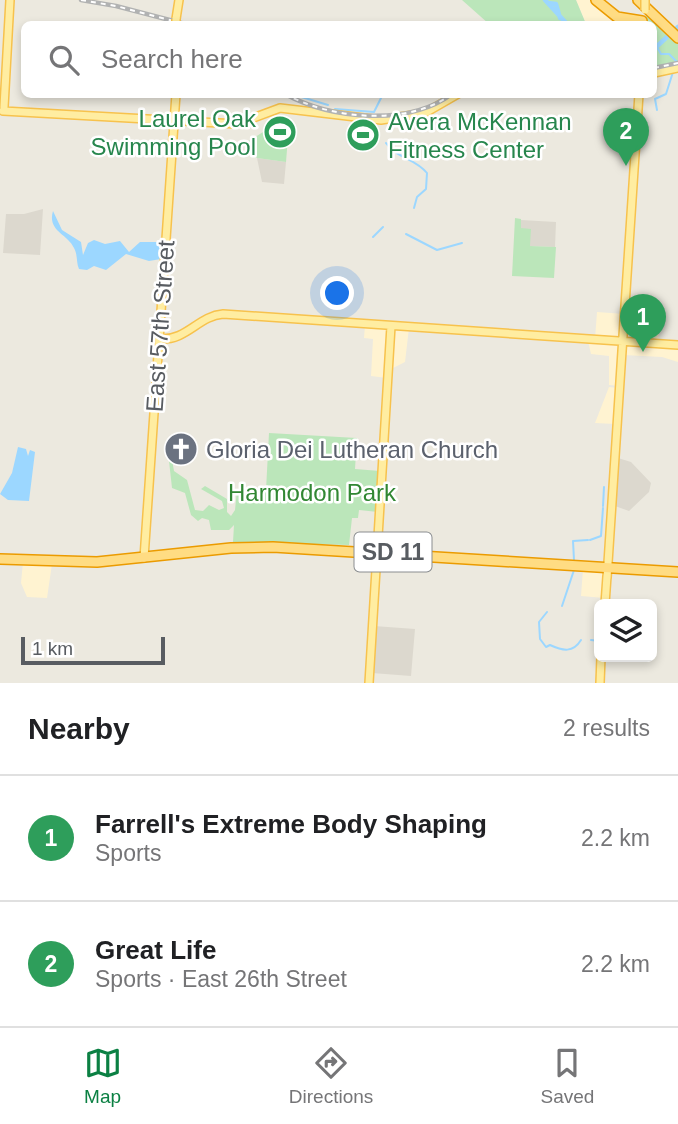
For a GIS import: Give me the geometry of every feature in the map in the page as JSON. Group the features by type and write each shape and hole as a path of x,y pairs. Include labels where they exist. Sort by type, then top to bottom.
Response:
{"highway":[{"path":"597,0 614,16 642,14 669,25 678,32"},
{"path":"669,25 678,38"},
{"name":"SD 11","path":"0,559 54,562 121,560 253,547 678,571"}],"main road":[{"path":"10,0 2,108 239,124 276,108 375,120 409,117 436,108 452,98"},
{"path":"176,21 178,0"},
{"path":"657,73 678,68"},
{"name":"East 57th Street","path":"145,557 177,98"},
{"path":"605,599 639,98"},
{"path":"160,339 179,337 205,318 221,314 678,345"},
{"path":"368,683 392,326"},
{"path":"600,683 601,662"}],"shaded area":[{"path":"576,0 592,0 610,18 620,21 585,21"},
{"path":"257,158 286,162 284,184 262,182"},
{"path":"43,209 40,255 3,253 6,214 24,214"},
{"path":"521,220 556,222 555,247 530,246 521,228"},
{"path":"597,312 624,314 622,341 595,339"},
{"path":"625,318 660,321 658,343 624,341"},
{"path":"365,325 390,327 387,378 371,376 373,339 364,338"},
{"path":"393,327 409,328 405,362 391,369"},
{"path":"588,341 622,343 619,386 609,385 609,356 591,354"},
{"path":"624,342 678,346 678,362 662,357 623,355"},
{"path":"609,387 618,388 615,424 595,423"},
{"path":"618,458 631,462 651,483 649,492 629,511 615,506"},
{"path":"23,562 52,564 47,598 27,597 21,583"},
{"path":"583,569 606,570 604,598 581,596"},
{"path":"374,626 415,629 411,676 372,673"}],"green space":[{"path":"462,0 576,0 585,21 486,21"},
{"path":"646,10 678,40 678,66 657,70 657,21 646,21"},
{"path":"274,125 289,125 286,162 257,158 244,144"},
{"path":"515,218 521,219 521,228 531,229 530,246 556,247 554,278 512,276"},
{"name":"Harmodon Park","path":"269,433 357,438 355,469 380,471 378,512 359,510 358,518 352,518 349,545 233,542 234,525 229,530 211,530 209,520 202,518 198,521 191,515 185,493 172,488 169,461 172,460 174,471 187,480 195,510 203,511 209,505 219,510 224,508 222,501 201,489 205,486 227,499 227,512 231,516 235,510 237,489 266,490"}],"water":[{"path":"53,211 62,230 81,242 83,255 88,243 94,240 105,244 120,241 129,252 140,242 159,242 162,247 161,259 149,261 126,254 106,270 94,266 87,270 79,269 74,248 55,228"},
{"path":"18,447 26,449 28,456 30,450 35,452 29,501 8,500 0,494 12,473"}],"waterway":[{"path":"545,0 564,21"},
{"path":"548,3 556,4 560,18"},
{"path":"657,46 678,27"},
{"path":"657,47 661,54 669,54 677,62"},
{"path":"657,110 655,99 666,94 673,72"},
{"path":"305,98 328,105"},
{"path":"335,109 374,112 381,98"},
{"path":"386,143 427,173 426,189 417,197 414,208"},
{"path":"373,237 383,227"},
{"path":"406,234 437,250 462,243"},
{"path":"603,506 604,487"},
{"path":"590,540 601,536 603,508"},
{"path":"574,560 573,541 588,540"},
{"path":"562,606 574,570"},
{"path":"547,612 539,622 540,639 546,647 550,645 567,650 575,647 581,640"}],"railway":[{"path":"81,0 174,21"},
{"path":"657,67 678,63"},
{"path":"293,98 324,109 369,116 413,111 445,98"}],"place":[{"name":"Laurel Oak Swimming Pool","path":"280,132"},
{"name":"Avera McKennan Fitness Center","path":"363,135"},
{"name":"Great Life","path":"626,166"},
{"name":"Farrell's Extreme Body Shaping","path":"643,352"},
{"name":"Gloria Dei Lutheran Church","path":"181,449"}]}
